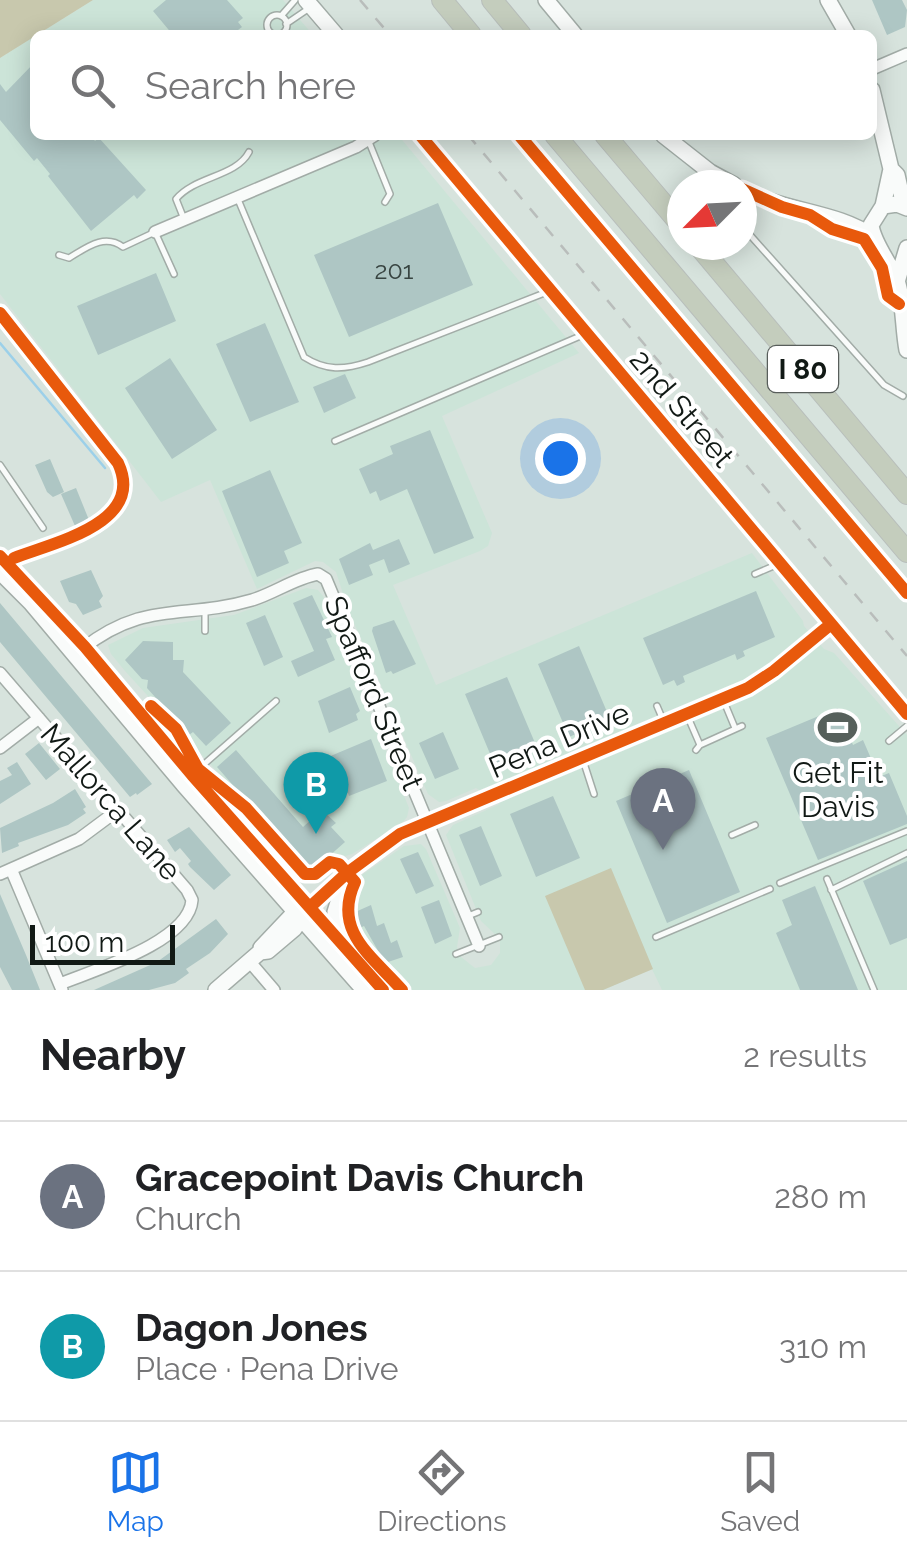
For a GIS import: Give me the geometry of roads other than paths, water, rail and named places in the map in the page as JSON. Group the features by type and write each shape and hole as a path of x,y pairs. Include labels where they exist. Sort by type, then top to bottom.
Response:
{"highway":[{"path":"442,0 467,30"},
{"path":"492,0 517,30"},
{"name":"I 80","path":"560,140 907,552"},
{"path":"610,140 667,208"},
{"name":"I 80","path":"711,260 907,494"}],"street":[{"path":"546,0 572,30"},
{"path":"828,0 845,30"},
{"path":"309,3 332,30"},
{"path":"877,67 907,54"},
{"path":"877,111 891,169 880,209 871,225 897,282 907,350"},
{"path":"155,232 366,140"},
{"name":"2nd Street","path":"424,140 907,714"},
{"path":"669,140 707,170"},
{"path":"835,219 906,207 897,175 891,169"},
{"path":"757,196 782,207 835,219 895,250 907,247 897,282"},
{"path":"0,556 192,775 364,990"},
{"path":"0,572 80,651 183,784 303,913 350,953 383,990"},
{"name":"Spafford Street","path":"80,651 130,620 159,612 253,600 308,576 318,574 326,579 473,914 479,946"},
{"name":"Pena Drive","path":"216,990 255,957 261,944 400,834 495,787 582,757 626,731 664,723 748,688 830,624"},
{"name":"Mallorca Lane","path":"0,673 187,890 191,909 188,916 145,949 61,987"},
{"path":"0,748 39,718"},
{"path":"61,987 6,872 80,839 118,810"},
{"path":"347,873 334,912 338,932 350,953"},
{"path":"255,957 274,990"}],"lane":[{"path":"269,30 268,20 281,16 295,0"},
{"path":"284,30 309,3"},
{"path":"281,16 286,24"},
{"path":"372,140 390,194 384,202"},
{"path":"184,219 176,199 184,190 244,162 249,152"},
{"path":"236,197 304,358 318,366 351,368 550,290"},
{"path":"59,255 69,258 93,244 112,241 123,247 155,232 174,274"},
{"path":"757,243 884,385 903,396"},
{"path":"335,441 586,333"},
{"path":"0,465 42,528"},
{"path":"756,574 780,564"},
{"path":"205,609 206,631"},
{"path":"686,714 698,748 738,727 722,698"},
{"path":"192,775 276,701"},
{"path":"657,706 664,723"},
{"path":"889,741 907,726"},
{"path":"582,757 594,794"},
{"path":"732,835 755,825"},
{"path":"780,884 907,830"},
{"path":"831,890 907,853"},
{"path":"826,878 874,990"},
{"path":"656,936 770,889"},
{"path":"456,954 500,937"}],"waterway":[{"path":"0,343 105,468"}],"railway":[{"path":"360,0 386,30"},
{"path":"472,140 907,656"}],"place":[{"name":"Get Fit Davis","path":"838,728"},
{"name":"Dagon Jones","path":"316,834"},
{"name":"Gracepoint Davis Church","path":"663,850"}]}
